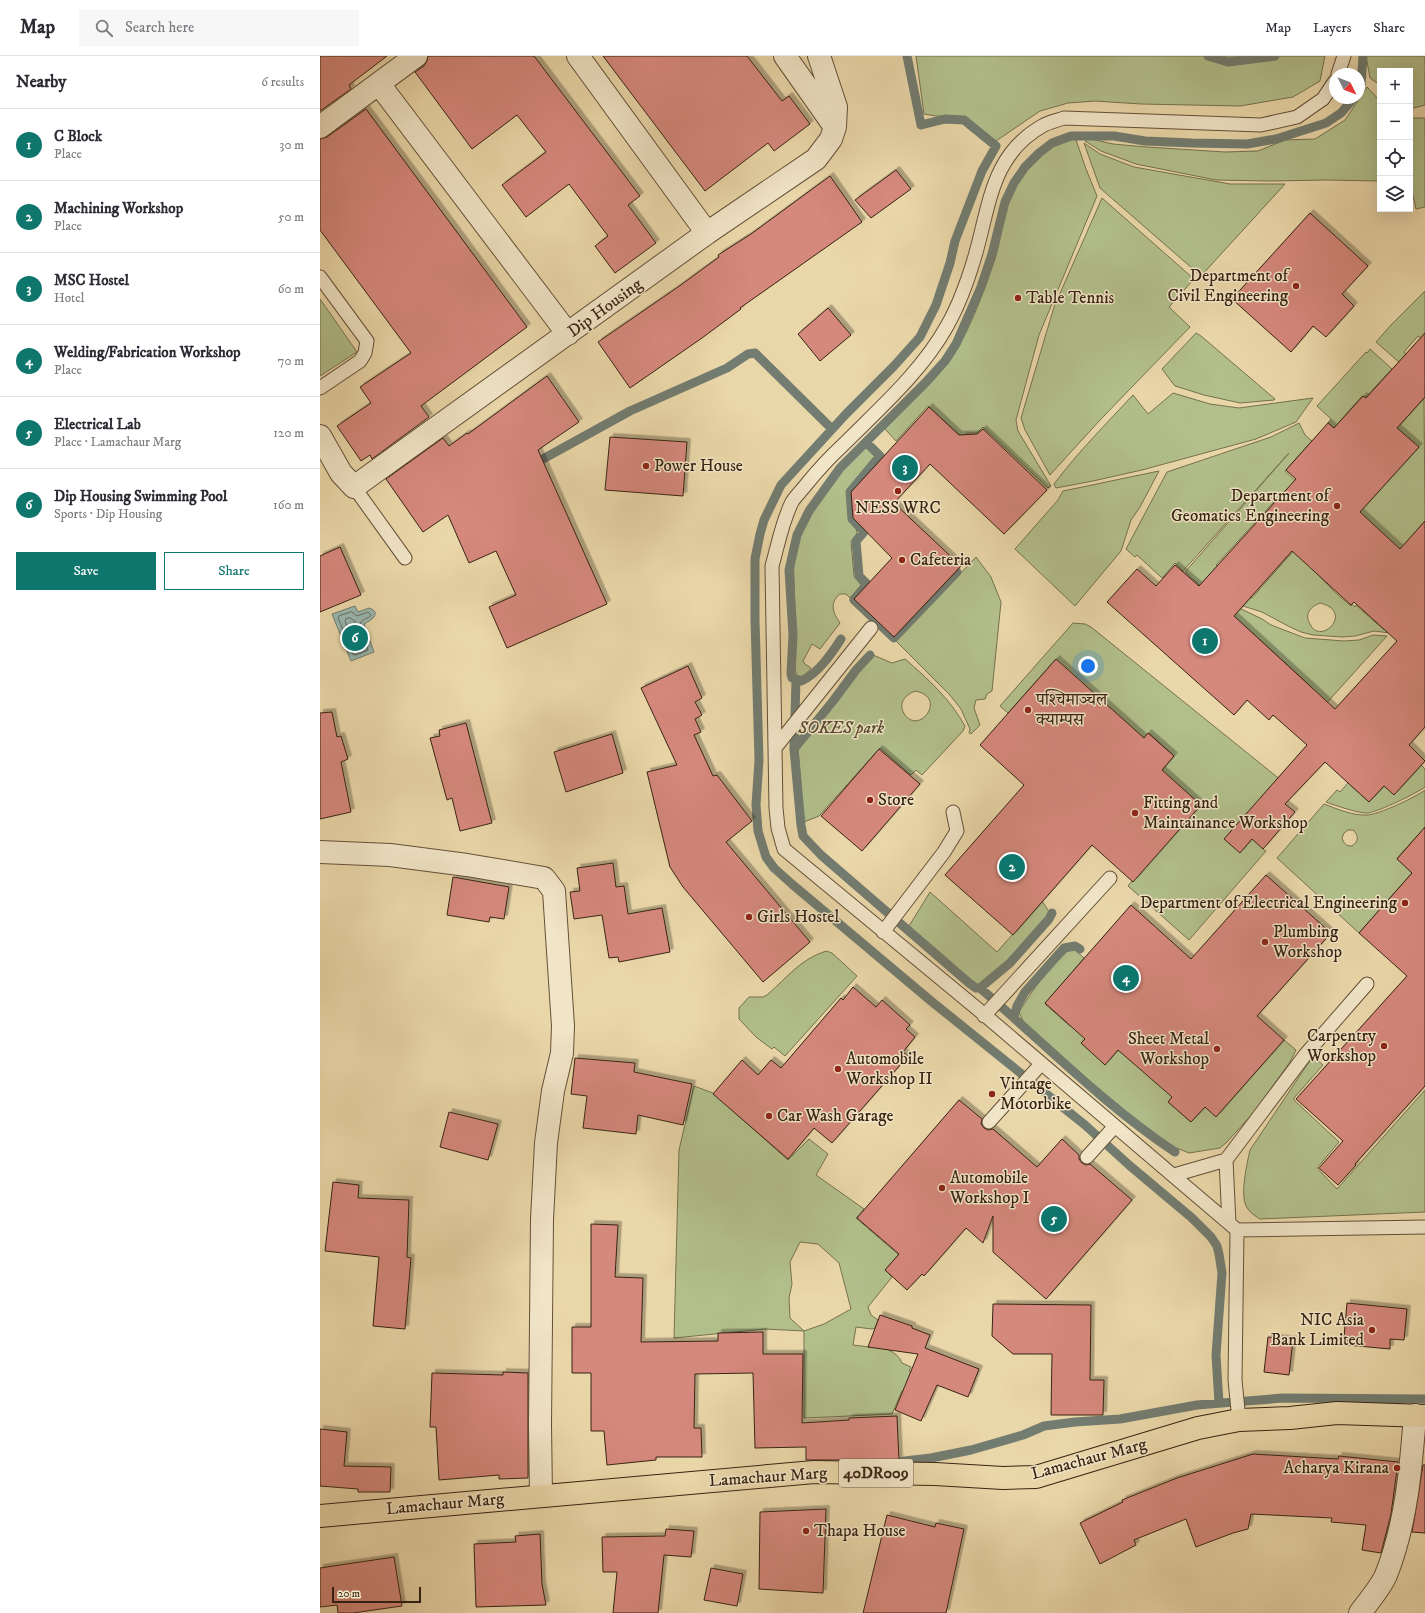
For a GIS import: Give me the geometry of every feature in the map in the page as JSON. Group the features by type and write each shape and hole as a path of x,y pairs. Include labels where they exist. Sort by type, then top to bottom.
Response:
{"main road":[{"name":"Lamachaur Marg","path":"320,1516 814,1472 935,1474 1003,1478 1036,1477 1198,1428 1239,1420 1337,1413 1420,1416"}],"street":[{"path":"320,127 416,56"},
{"path":"578,56 707,233"},
{"path":"785,56 835,127"},
{"name":"Dip Housing","path":"354,487 707,233 816,159 831,139 835,127 836,107 819,56"},
{"path":"379,84 568,334"},
{"path":"320,436 341,473 354,487"},
{"path":"320,852 390,855 544,878 554,891 563,1026 562,1053 553,1091 546,1143 542,1219 540,1496"},
{"path":"1360,1613 1385,1576 1403,1520 1412,1453 1420,1416"}],"lane":[{"path":"1340,68 1344,56"},
{"path":"1329,90 1323,99 1297,117 1261,125 1064,118 1045,124 1012,150 1000,171 988,201 975,256 948,326 928,357 824,463 792,502 781,532 772,566 776,808 778,828 784,848 1174,1175 1233,1227 1425,1227"},
{"path":"320,277 366,341 365,353 360,361 320,388"},
{"path":"354,487 405,558"},
{"path":"775,748 871,628"},
{"path":"883,932 944,852 957,831 953,812"},
{"path":"984,1016 1110,878"},
{"path":"1174,1175 1226,1160 1306,1055 1367,984"},
{"path":"989,1122 1041,1064"},
{"path":"1087,1157 1115,1126"},
{"path":"1226,1160 1233,1227 1235,1380 1239,1420"}],"green space":[{"path":"916,56 1325,56 1320,81 1293,97 1240,106 1141,104 1095,101 1068,103 1040,111 996,141 966,117 924,114"},
{"path":"1366,56 1425,56 1425,105 1413,108 1413,68 1377,68 1377,83 1370,78"},
{"path":"1367,87 1377,98 1377,181 1216,180 1136,164 1101,151 1085,141 1087,138 1113,144 1147,147 1225,152 1258,151 1285,140 1315,139 1345,120 1356,104 1365,104 1365,90"},
{"path":"1413,118 1425,118 1425,207 1416,209 1413,196"},
{"path":"1075,137 1097,196 1039,335 1016,420 1018,431 1051,486 1048,488 983,427 977,433 967,433 963,438 928,406 896,441 885,429 943,369 959,346 970,325 995,259 1010,197 1015,187 1028,168 1045,152 1065,140"},
{"path":"1084,143 1100,154 1134,167 1230,184 1285,184 1201,276 1100,188"},
{"path":"1102,198 1194,279 1169,307 1190,327 1101,419 1050,475 1025,430 1021,418 1054,307"},
{"path":"1425,291 1425,341 1418,336 1404,352 1407,355 1400,363 1376,342"},
{"path":"320,299 357,352 320,376"},
{"path":"1196,333 1275,399 1240,403 1204,395 1175,386 1162,369"},
{"path":"1370,349 1392,369 1365,398 1362,396 1334,428 1328,423 1331,419 1317,406"},
{"path":"1173,393 1210,404 1239,408 1313,398 1296,422 1256,439 1142,470 1056,488 1054,484 1092,438 1133,395 1148,414"},
{"path":"1424,398 1425,521 1403,546 1425,566 1425,584 1355,514 1418,447 1397,428"},
{"path":"1299,423 1305,435 1312,441 1285,471 1302,487 1305,510 1284,491 1216,565 1240,589 1225,608 1185,572 1289,453 1183,571 1175,563 1162,578 1137,555 1135,557 1126,549 1167,472 1271,437"},
{"path":"866,445 877,457 848,491 849,517 857,531 851,542 854,576 861,585 850,598 846,594 840,594 834,601 834,612 840,623 820,649 812,644 803,661 811,668 801,677 797,675 793,656 795,621 794,560 798,544 804,528 821,497 842,469"},
{"path":"1159,471 1140,507 1131,520 1121,551 1075,606 1015,549 1058,500 1063,491"},
{"path":"1295,549 1336,593 1351,606 1352,604 1355,607 1356,605 1384,630 1398,614 1390,633 1374,631 1355,636 1343,637 1313,635 1301,632 1262,612 1240,605 1249,596 1252,598","holes":["1320,603 1330,607 1335,613 1335,619 1332,625 1327,630 1321,632 1315,630 1308,620 1309,611"]},
{"path":"976,557 991,577 1001,602 992,691 987,694 985,699 976,700 974,708 980,725 971,734 969,733 970,729 961,709 949,694 894,639 952,578 958,576"},
{"path":"1237,607 1271,625 1305,638 1344,641 1359,640 1373,635 1387,636 1323,707 1275,715 1305,681 1236,618 1225,631"},
{"path":"1073,623 1085,624 1091,627 1292,789 1263,849 1266,851 1189,940 1128,886 1132,881 1162,770 1174,756 1149,733 1136,747 1056,659 1008,713 1000,706"},
{"name":"SOKES park","path":"873,655 892,663 905,659 945,698 953,707 965,726 963,731 922,775 916,770 911,775 880,748 819,816 804,822 798,749","holes":["915,691 925,695 929,700 930,707 928,713 918,721 911,720 903,711 903,700"]},
{"path":"1421,765 1425,769 1425,787 1406,798 1381,809 1364,813 1326,802 1337,790 1340,792 1348,783 1369,802 1384,786"},
{"path":"1425,790 1425,837 1420,833 1397,858 1412,873 1359,933 1277,858 1324,804 1351,813 1367,815 1388,809","holes":["1348,830 1353,830 1357,836 1357,840 1352,846 1348,846 1344,843 1342,838 1344,833"]},
{"path":"930,892 997,952 1042,901 1050,913 1044,922 1004,965 979,987 909,926"},
{"path":"1069,950 1075,950 1084,958 1045,1004 1070,1026 1095,1028 1081,1043 1105,1064 1119,1048 1175,1093 1168,1102 1191,1122 1205,1107 1216,1116 1284,1040 1296,1050 1290,1062 1254,1112 1220,1148 1189,1153 1169,1145 1147,1129 1091,1082 1023,1021 1019,1012 1024,1003 1048,971"},
{"path":"826,951 832,953 857,976 785,1056 774,1047 772,1049 756,1037 739,1019 739,1008 749,997 763,997 767,995 801,964 808,959"},
{"path":"1313,1056 1323,1065 1294,1098 1294,1100 1339,1142 1317,1168 1337,1189 1425,1090 1425,1212 1260,1219 1252,1214 1247,1208 1244,1201 1244,1186 1250,1150"},
{"path":"694,1086 713,1093 788,1160 809,1139 828,1154 816,1175 864,1209 856,1218 899,1255 885,1270 892,1277 868,1307 871,1315 878,1320 875,1328 856,1327 853,1345 869,1347 871,1342 897,1355 902,1363 911,1367 909,1371 921,1378 919,1397 902,1391 892,1414 804,1418 804,1331 765,1329 674,1338 679,1150","holes":["800,1242 818,1244 839,1263 851,1309 824,1324 804,1331 790,1318 789,1298 792,1284 790,1262"]}],"water":[{"path":"355,606 358,612 369,608 375,612 374,617 364,624 374,652 351,661 332,614"}],"building":[{"path":"320,56 387,56 349,85 351,89 320,111"},
{"path":"428,56 534,56 640,196 628,205 656,243 615,273 595,246 608,236 569,184 526,217 502,185 546,152 517,115 472,149 415,72 424,66"},
{"path":"603,56 747,56 782,101 789,96 810,124 774,151 768,143 705,191"},
{"path":"366,109 527,327 421,406 429,417 372,459 370,455 361,461 337,426 371,403 360,387 411,353 320,230 320,139 327,137"},
{"path":"896,170 911,189 871,218 855,200"},
{"path":"830,176 862,222 740,308 741,309 702,338 630,388 598,342 678,287 719,257 718,255 751,234"},
{"name":"Department of Civil Engineering","path":"1310,213 1368,266 1342,294 1354,306 1326,337 1313,326 1291,352 1232,299"},
{"path":"828,308 851,335 820,361 798,334"},
{"path":"1425,333 1425,397 1397,428 1419,447 1360,512 1400,549 1425,521 1425,727 1409,745 1425,761 1394,795 1384,786 1369,802 1325,762 1285,804 1295,812 1263,849 1252,839 1240,853 1224,839 1307,745 1273,715 1269,720 1247,700 1234,715 1107,602 1137,569 1156,586 1175,565 1199,586 1296,479 1286,470 1328,423 1334,428 1363,396 1366,398","holes":["1292,551 1351,605 1354,602 1397,641 1335,709 1234,616"]},
{"path":"547,376 579,422 538,450 607,604 507,648 489,607 516,595 496,551 469,563 448,515 423,532 386,479 443,438 449,446 467,433 468,434"},
{"path":"929,407 959,435 977,434 983,429 1047,490 1004,534 930,464 894,503 961,566 894,637 854,599 892,558 853,518 851,492"},
{"name":"Power House","path":"610,437 687,442 683,496 605,490"},
{"path":"340,547 361,595 320,612 320,556"},
{"path":"1056,659 1144,738 1148,733 1174,756 1162,770 1201,805 1133,882 1092,845 1013,935 945,875 1024,785 980,745"},
{"path":"688,666 702,698 695,702 702,715 695,719 701,732 694,735 713,776 717,775 752,821 726,842 810,942 763,982 683,887 670,867 647,772 677,765 641,688"},
{"path":"332,712 337,737 341,736 348,759 341,762 351,812 320,819 320,713"},
{"path":"466,723 492,823 460,831 452,798 447,800 430,738 440,736 439,730"},
{"path":"612,734 623,773 566,792 554,752"},
{"name":"Store","path":"879,749 920,784 862,851 821,816"},
{"name":"Carpentry Workshop","path":"1425,827 1425,1086 1338,1185 1319,1168 1343,1141 1296,1099 1407,976 1359,933 1412,873 1397,859"},
{"path":"613,863 616,887 624,886 628,914 662,908 670,952 619,962 618,957 609,958 602,915 574,919 570,892 580,891 577,868"},
{"path":"1266,875 1331,933 1257,1016 1284,1040 1216,1117 1205,1107 1191,1122 1168,1102 1172,1097 1118,1050 1105,1065 1081,1043 1085,1039 1045,1003 1131,905 1191,959"},
{"path":"453,877 509,887 504,919 490,917 489,922 447,915"},
{"name":"Automobile Workshop II","path":"853,987 876,1007 882,1000 910,1025 906,1029 915,1037 903,1052 908,1056 832,1143 814,1128 788,1159 713,1094 742,1060 758,1075 771,1060 781,1068 841,998 843,1000"},
{"path":"575,1058 635,1063 634,1072 692,1084 683,1125 638,1115 636,1134 583,1128 587,1096 571,1094"},
{"path":"959,1100 982,1119 981,1124 984,1128 988,1130 993,1129 1037,1167 1062,1139 1079,1155 1079,1159 1082,1163 1086,1165 1090,1164 1132,1200 1046,1299 993,1252 993,1216 983,1243 966,1228 924,1276 922,1274 907,1290 885,1270 899,1254 857,1218"},
{"path":"449,1112 498,1124 488,1160 440,1147"},
{"path":"333,1182 359,1185 358,1198 409,1200 407,1257 411,1258 405,1329 373,1326 379,1257 325,1251"},
{"path":"591,1224 618,1225 615,1277 643,1278 641,1342 718,1341 718,1333 763,1332 763,1354 803,1354 802,1423 849,1420 849,1418 897,1416 899,1460 806,1460 806,1447 755,1448 753,1373 695,1374 694,1428 701,1428 702,1457 656,1457 656,1460 607,1465 604,1431 591,1431 591,1373 572,1373 572,1327 591,1327"},
{"path":"1347,1303 1407,1309 1404,1340 1390,1339 1390,1349 1347,1345 1348,1337 1344,1337"},
{"path":"993,1304 1091,1305 1090,1380 1104,1380 1103,1415 1051,1415 1052,1354 1013,1354 992,1336"},
{"path":"880,1315 912,1326 912,1328 930,1335 925,1348 979,1369 968,1397 937,1385 921,1421 895,1410 918,1354 868,1347"},
{"path":"1268,1337 1293,1340 1289,1375 1264,1372"},
{"path":"503,1372 528,1373 528,1478 499,1479 499,1475 439,1480 436,1427 430,1427 432,1373 503,1375"},
{"path":"320,1429 347,1432 344,1466 391,1467 390,1492 358,1492 358,1489 320,1486"},
{"path":"1253,1454 1338,1459 1339,1456 1398,1462 1391,1514 1381,1553 1362,1550 1366,1525 1331,1522 1332,1518 1251,1514 1248,1529 1196,1547 1186,1519 1134,1540 1136,1545 1100,1564 1080,1523 1123,1502 1122,1500 1177,1478"},
{"path":"1423,1465 1425,1465 1425,1533 1412,1532"},
{"name":"Thapa House","path":"826,1509 823,1593 759,1589 760,1512"},
{"path":"887,1515 935,1527 936,1523 964,1529 946,1613 863,1613"},
{"path":"666,1529 694,1531 691,1557 664,1555 658,1613 613,1613 617,1572 603,1572 602,1537 665,1536"},
{"path":"540,1534 542,1584 546,1605 476,1607 474,1544 516,1542 515,1536"},
{"path":"394,1557 402,1606 353,1613 338,1613 337,1605 320,1607 320,1568"},
{"path":"711,1568 743,1574 737,1606 704,1600"}],"waterway":[{"path":"907,56 921,125 945,119 964,120 996,146 982,171 955,241 950,263 936,305 920,337 894,366 846,414 781,485 764,520 755,559 755,620 759,760 756,805 758,831 766,857 774,868 931,1001 1085,1125 1129,1165 1192,1218 1211,1237 1217,1246 1222,1273 1216,1355 1219,1403"},
{"path":"1208,56 1228,62 1275,56"},
{"path":"1362,68 1363,56"},
{"path":"841,639 824,663 807,678 801,681 792,678 793,635 789,570 797,535 809,511 840,468 925,383 945,361 956,344 981,287 992,254 1005,202 1014,183 1025,167 1052,143 1071,136 1114,136 1145,141 1247,144 1276,139 1326,123 1341,113 1349,104"},
{"path":"532,465 630,411 727,368 748,354 755,353 832,429"},
{"path":"866,442 880,456 850,492 852,519 864,532 856,541 859,576 867,584 854,600 894,638 957,572"},
{"path":"794,749 856,670 870,655"},
{"path":"796,680 794,749 803,836 821,855 969,983 976,988 980,988 1099,1094 1149,1134 1175,1152"},
{"path":"980,988 1010,963 1049,919 1052,913"},
{"path":"1014,1018 1017,1006 1025,992 1064,948 1075,946 1080,949"},
{"path":"887,1463 931,1458 971,1450 1023,1435 1044,1426 1120,1419 1197,1405 1283,1398 1425,1399"}],"place":[{"name":"Department of Civil Engineering","path":"1296,286"},
{"name":"Table Tennis","path":"1018,298"},
{"name":"Power House","path":"646,466"},
{"name":"MSC Hostel","path":"905,468"},
{"name":"NESS WRC","path":"898,491"},
{"name":"Department of Geomatics Engineering","path":"1337,506"},
{"name":"Cafeteria","path":"902,560"},
{"name":"Dip Housing Swimming Pool","path":"355,638"},
{"name":"C Block","path":"1205,641"},
{"name":"पश्‍चिमाञ्‍चल क्याम्पस","path":"1028,710"},
{"name":"Store","path":"870,800"},
{"name":"Fitting and Maintainance Workshop","path":"1135,813"},
{"name":"Machining Workshop","path":"1012,867"},
{"name":"Department of Electrical Engineering","path":"1405,903"},
{"name":"Girls Hostel","path":"749,917"},
{"name":"Plumbing Workshop","path":"1265,942"},
{"name":"Welding/Fabrication Workshop","path":"1126,978"},
{"name":"Carpentry Workshop","path":"1384,1046"},
{"name":"Sheet Metal Workshop","path":"1217,1049"},
{"name":"Automobile Workshop II","path":"838,1069"},
{"name":"Vintage Motorbike","path":"992,1094"},
{"name":"Car Wash Garage","path":"769,1116"},
{"name":"Automobile Workshop I","path":"942,1188"},
{"name":"Electrical Lab","path":"1054,1219"},
{"name":"NIC Asia Bank Limited","path":"1372,1330"},
{"name":"Acharya Kirana","path":"1397,1468"},
{"name":"Thapa House","path":"806,1531"}]}
